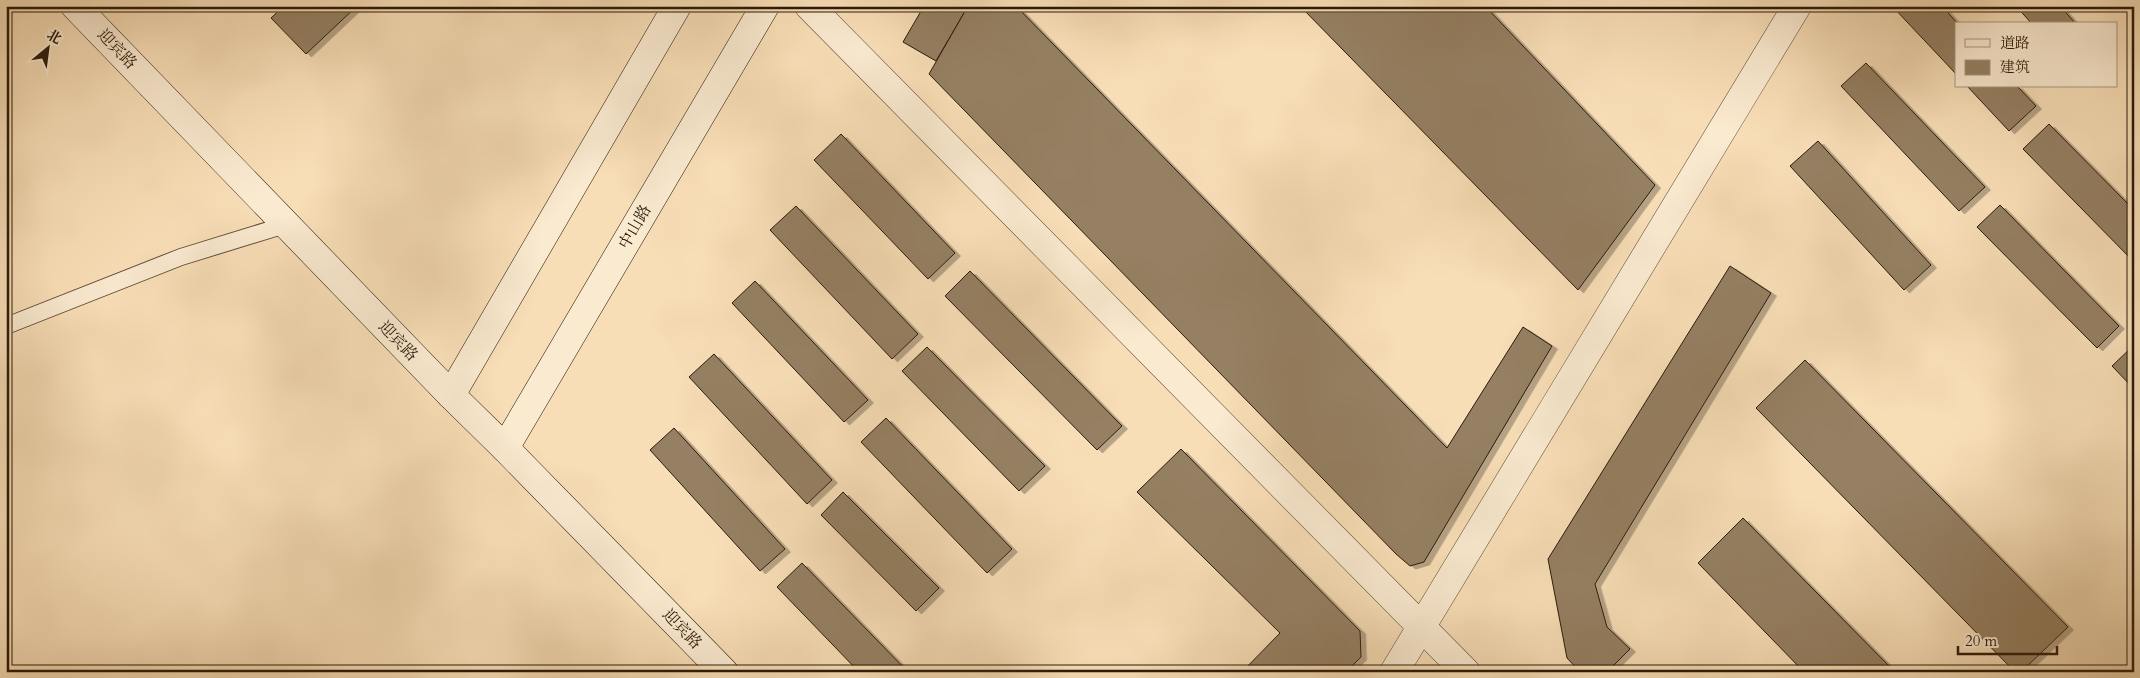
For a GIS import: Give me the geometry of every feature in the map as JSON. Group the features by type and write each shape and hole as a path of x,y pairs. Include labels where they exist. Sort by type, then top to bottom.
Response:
{"main road":[{"name":"迎宾路","path":"75,6 451,395 724,672"},
{"path":"451,395 677,6"},
{"name":"中山路","path":"505,448 765,6"},
{"path":"809,6 1154,358 1466,672"},
{"path":"1394,672 1797,6"}],"lane":[{"path":"6,326 181,257 285,224"}],"building":[{"path":"284,6 357,6 306,54 271,18"},
{"path":"924,6 968,6 936,61 903,42"},
{"path":"968,6 1016,6 1447,448 1523,327 1552,346 1424,562 1410,566 1396,554 929,74"},
{"path":"1300,6 1485,6 1655,185 1578,290"},
{"path":"1892,6 1942,6 1956,22 1955,73"},
{"path":"2016,6 2060,6 2074,22 2030,22"},
{"path":"1866,63 1985,187 1959,211 1841,86"},
{"path":"1969,88 2019,88 2036,106 2009,131"},
{"path":"2049,124 2134,210 2134,262 2023,149"},
{"path":"841,134 955,253 928,279 814,160"},
{"path":"1818,141 1931,265 1904,290 1790,166"},
{"path":"2000,205 2119,326 2097,348 1977,227"},
{"path":"796,206 918,334 892,359 770,230"},
{"path":"1730,266 1771,293 1595,584 1607,627 1630,649 1607,672 1580,672 1567,658 1548,559"},
{"path":"970,271 1122,426 1097,450 945,296"},
{"path":"755,281 868,400 844,422 732,303"},
{"path":"2134,345 2134,389 2112,366"},
{"path":"927,347 1045,466 1019,491 902,371"},
{"path":"714,354 832,480 807,504 689,377"},
{"path":"1805,360 2068,627 2021,672 2015,672 1756,408"},
{"path":"886,418 1012,549 987,573 861,442"},
{"path":"674,428 785,549 760,571 650,450"},
{"path":"1181,449 1360,631 1361,657 1346,672 1242,672 1280,633 1137,492"},
{"path":"843,492 939,588 916,611 821,515"},
{"path":"1743,518 1895,672 1804,672 1698,563"},
{"path":"802,563 908,672 859,672 777,587"}]}
